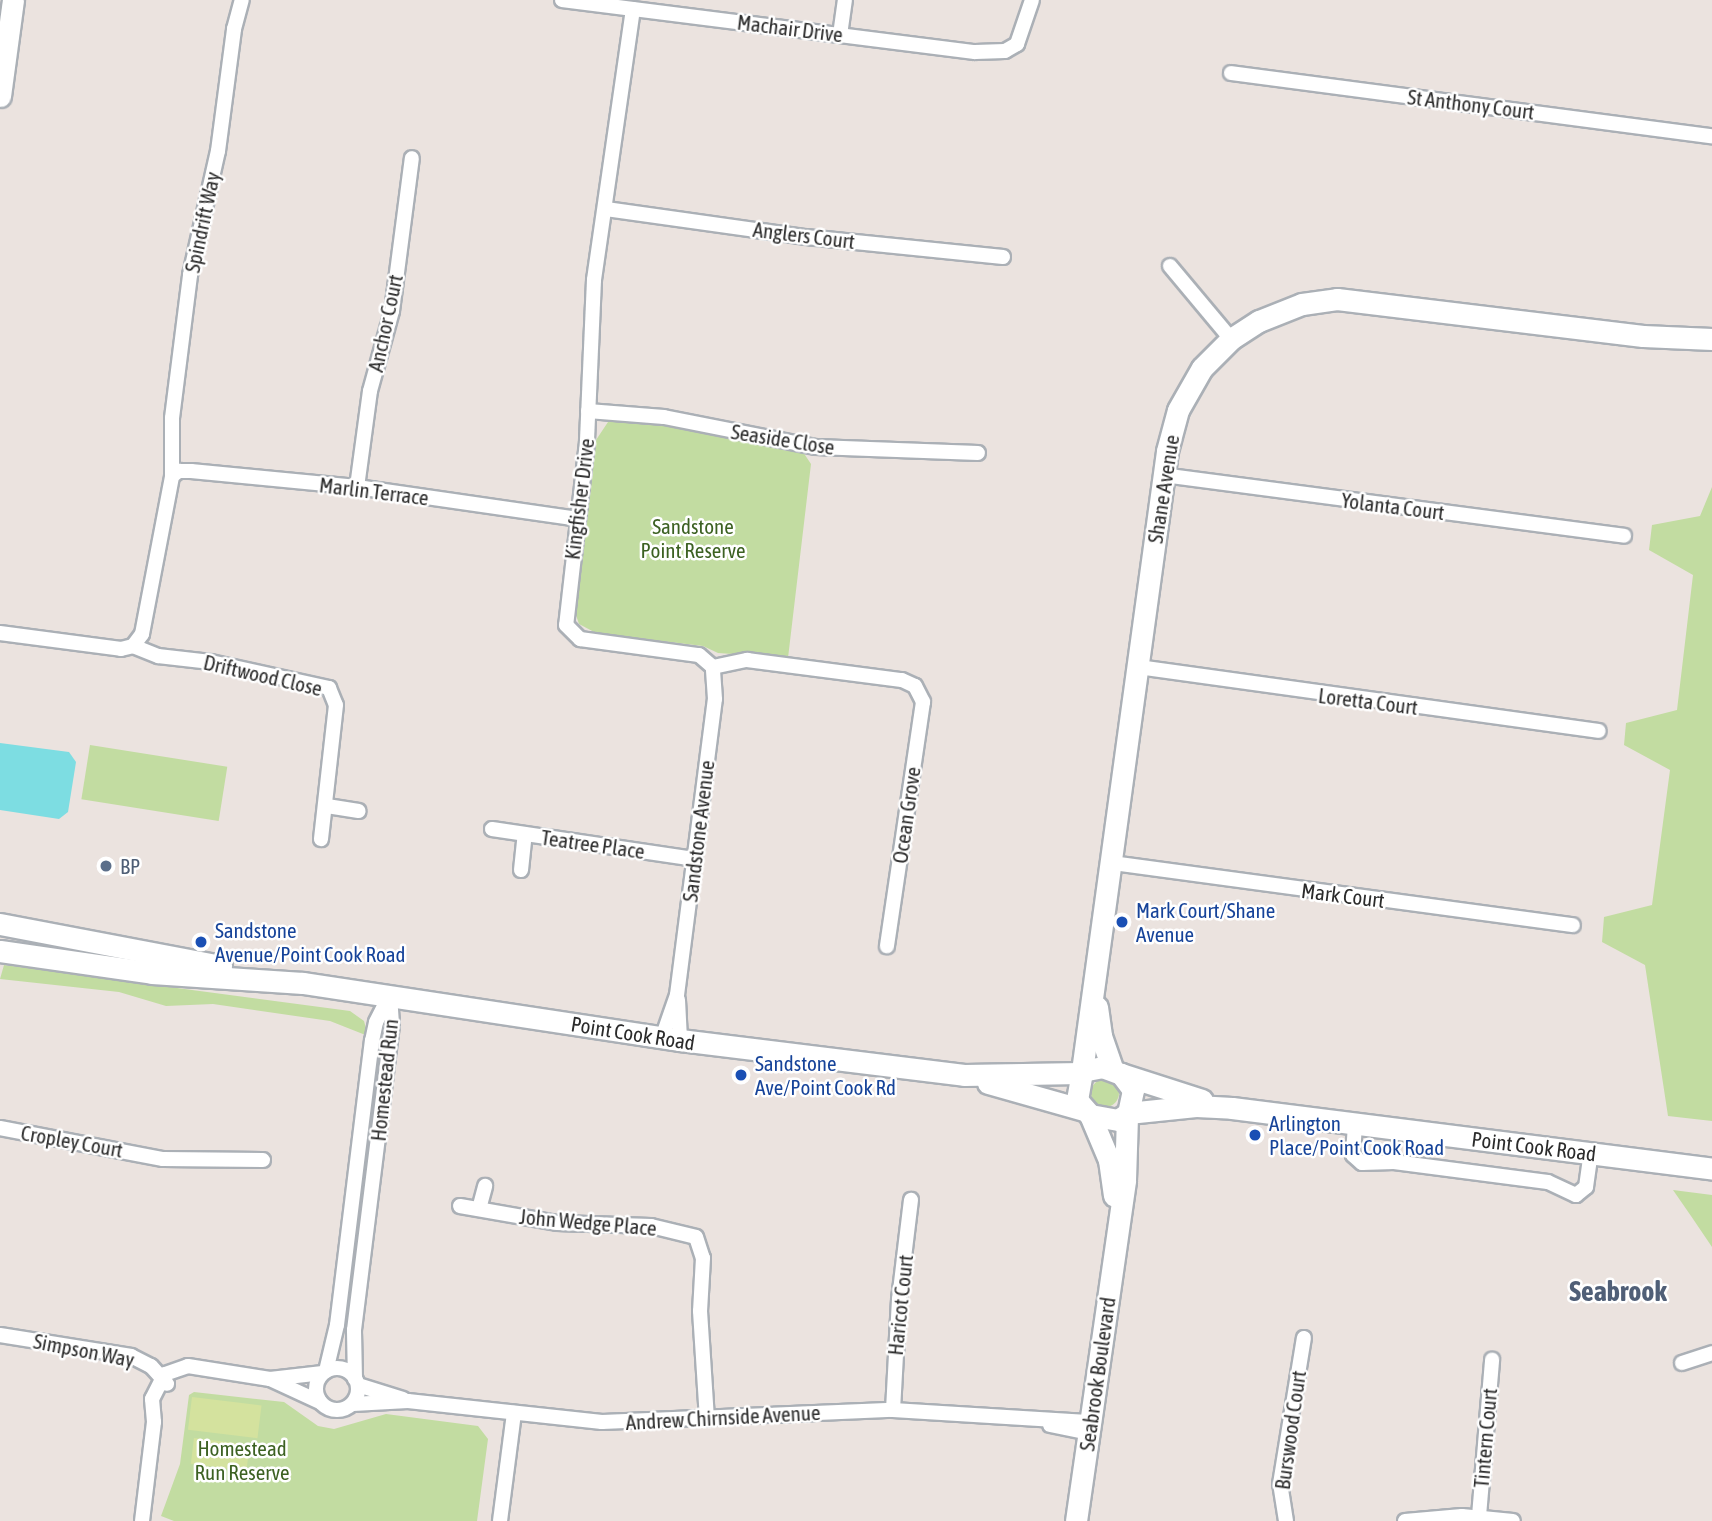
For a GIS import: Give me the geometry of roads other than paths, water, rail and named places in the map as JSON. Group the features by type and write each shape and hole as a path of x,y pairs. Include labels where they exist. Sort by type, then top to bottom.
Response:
{"main road":[{"path":"0,96 13,0"},
{"name":"Shane Avenue","path":"1081,1072 1096,994 1163,475 1170,433 1189,387 1231,339 1275,313 1337,299 1643,336 1712,339"},
{"name":"Shane Avenue","path":"1643,336 1712,350"},
{"name":"Point Cook Road","path":"0,924 303,983 671,1039 964,1075 1081,1072"},
{"name":"Point Cook Road","path":"0,951 152,973 303,983"},
{"name":"Shane Avenue","path":"1096,994 1101,1036 1117,1072"},
{"path":"1102,1067 1117,1072 1133,1090 1128,1114 1109,1121 1087,1113 1076,1091 1081,1072 1102,1067"},
{"name":"Point Cook Road","path":"1117,1072 1232,1108"},
{"name":"Point Cook Road","path":"964,1075 1087,1113"},
{"name":"Point Cook Road","path":"1128,1114 1196,1107 1232,1108 1712,1168"},
{"name":"Seabrook Boulevard","path":"1087,1113 1109,1160 1116,1226"},
{"name":"Seabrook Boulevard","path":"1076,1521 1091,1428 1116,1226 1125,1180 1128,1114"}],"street":[{"name":"Spindrift Way","path":"133,646 142,634 172,476 176,380 190,275 218,151 232,39 242,0"},
{"name":"Machair Drive","path":"562,0 975,52 996,58 1016,51 1030,37 1032,0"},
{"path":"841,35 845,0"},
{"name":"Kingfisher Drive","path":"633,9 591,303 588,411 566,613 572,635 699,655 713,667"},
{"name":"St Anthony Court","path":"1231,73 1712,136"},
{"name":"Anchor Court","path":"357,488 370,391 392,311 412,158"},
{"name":"Anglers Court","path":"606,209 806,237 1003,257"},
{"path":"1170,266 1231,339"},
{"name":"Seaside Close","path":"588,411 664,417 816,447 978,453"},
{"path":"173,445 191,471"},
{"name":"Marlin Terrace","path":"172,476 179,471 191,471 357,488 578,519"},
{"name":"Yolanta Court","path":"1163,475 1624,536"},
{"path":"0,633 109,649 133,646"},
{"name":"Driftwood Close","path":"142,634 169,657"},
{"name":"Driftwood Close","path":"133,646 169,657 329,688 336,705 327,806 321,839"},
{"name":"Ocean Grove","path":"713,667 747,660 902,680 915,686 923,702 887,946"},
{"name":"Sandstone Avenue","path":"671,1039 716,690 713,667"},
{"name":"Loretta Court","path":"1138,667 1599,731"},
{"path":"327,806 359,811"},
{"name":"Teatree Place","path":"492,829 695,859"},
{"path":"521,870 526,834"},
{"name":"Mark Court","path":"1113,863 1573,925"},
{"name":"Homestead Run","path":"324,1372 337,1325 372,1041 376,1021 390,995"},
{"name":"Homestead Run","path":"357,1382 354,1330 392,1024 390,995"},
{"path":"1355,1125 1352,1147 1356,1161 1362,1163 1394,1162 1548,1182 1576,1195 1586,1187 1591,1153"},
{"name":"Cropley Court","path":"0,1128 183,1161 263,1160"},
{"name":"Cropley Court","path":"145,1155 150,1139"},
{"path":"479,1209 485,1186"},
{"name":"Haricot Court","path":"893,1410 899,1299 911,1200"},
{"name":"John Wedge Place","path":"460,1206 557,1223 651,1226 695,1237 703,1258 700,1311 707,1419"},
{"name":"Simpson Way","path":"0,1335 131,1356 152,1366 164,1382"},
{"name":"Burswood Court","path":"1286,1521 1280,1484 1304,1338"},
{"path":"1682,1363 1712,1353"},
{"name":"Tintern Court","path":"1479,1516 1492,1360"},
{"path":"142,1521 154,1422 164,1382 204,1370 270,1379 342,1368 357,1382 353,1404 337,1411 270,1379"},
{"path":"320,1402 316,1390 324,1372"},
{"name":"Andrew Chirnside Avenue","path":"357,1382 408,1401"},
{"name":"Andrew Chirnside Avenue","path":"353,1404 408,1401 603,1422 893,1410 1039,1421 1091,1428"},
{"path":"500,1521 514,1413"},
{"path":"1405,1521 1479,1516 1513,1521"}],"water":[{"path":"0,743 69,752 76,762 68,812 59,819 0,810"}],"place":[{"name":"BP","path":"106,866"},
{"name":"Mark Court/Shane Avenue","path":"1122,922"},
{"name":"Sandstone Avenue/Point Cook Road","path":"201,942"},
{"name":"Sandstone Ave/Point Cook Rd","path":"741,1075"},
{"name":"Arlington Place/Point Cook Road","path":"1255,1135"}],"district":[{"name":"Seabrook","path":"1618,1291"}],"park label":[{"name":"Sandstone Point Reserve","path":"693,538"},
{"name":"Homestead Run Reserve","path":"242,1460"}]}
